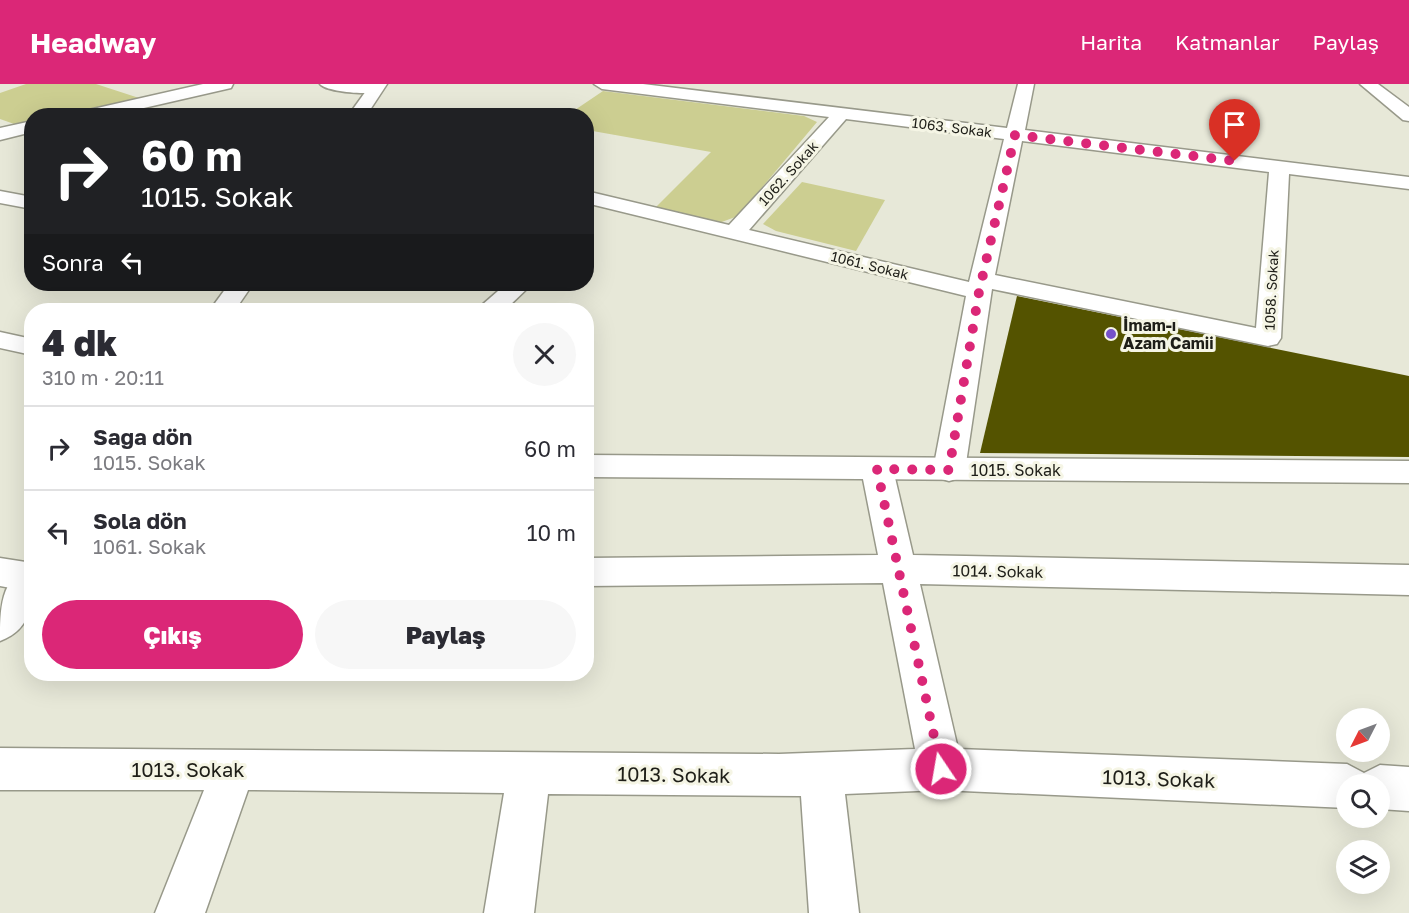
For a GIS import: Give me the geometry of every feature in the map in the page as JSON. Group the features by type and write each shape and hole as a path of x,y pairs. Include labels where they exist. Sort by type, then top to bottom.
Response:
{"street":[{"path":"119,108 225,84"},
{"path":"328,84 377,87"},
{"name":"1063. Sokak","path":"602,84 774,97 842,113 1409,183"},
{"path":"949,470 981,286 1026,84"},
{"path":"1368,84 1409,117"},
{"path":"363,108 377,87"},
{"name":"1062. Sokak","path":"735,232 842,113"},
{"path":"0,134 24,128"},
{"name":"1058. Sokak","path":"981,286 1268,338 1279,166"},
{"path":"0,197 24,202"},
{"name":"1061. Sokak","path":"598,199 735,232 981,286"},
{"path":"227,303 237,291"},
{"path":"498,303 512,291"},
{"path":"0,340 24,345"},
{"name":"1015. Sokak","path":"594,466 1409,472"},
{"path":"877,469 941,769"},
{"name":"1014. Sokak","path":"594,572 900,569 1409,580"},
{"path":"0,572 24,577"},
{"path":"0,625 24,590"},
{"path":"180,913 234,768"},
{"name":"1013. Sokak","path":"0,769 234,768 778,775 941,769 1336,786"},
{"path":"509,913 529,772"},
{"path":"821,772 834,913"},
{"path":"1390,788 1409,789"}],"green space":[{"path":"26,84 96,84 139,98 93,108 24,108 24,124 17,125 0,119 0,93"},
{"path":"603,91 804,116 817,122 738,216 719,223 654,209 711,152 594,131 594,108 578,108"},
{"path":"802,182 885,200 856,251 776,231 763,224"}],"building":[{"name":"İmam-ı Azam Camii","path":"1017,296 1409,376 1409,457 980,453"}],"place":[{"name":"İmam-ı Azam Camii","path":"1111,334"}],"route":[{"path":"941,769 877,469 949,470 979,292 1015,135 1235,161"}]}
